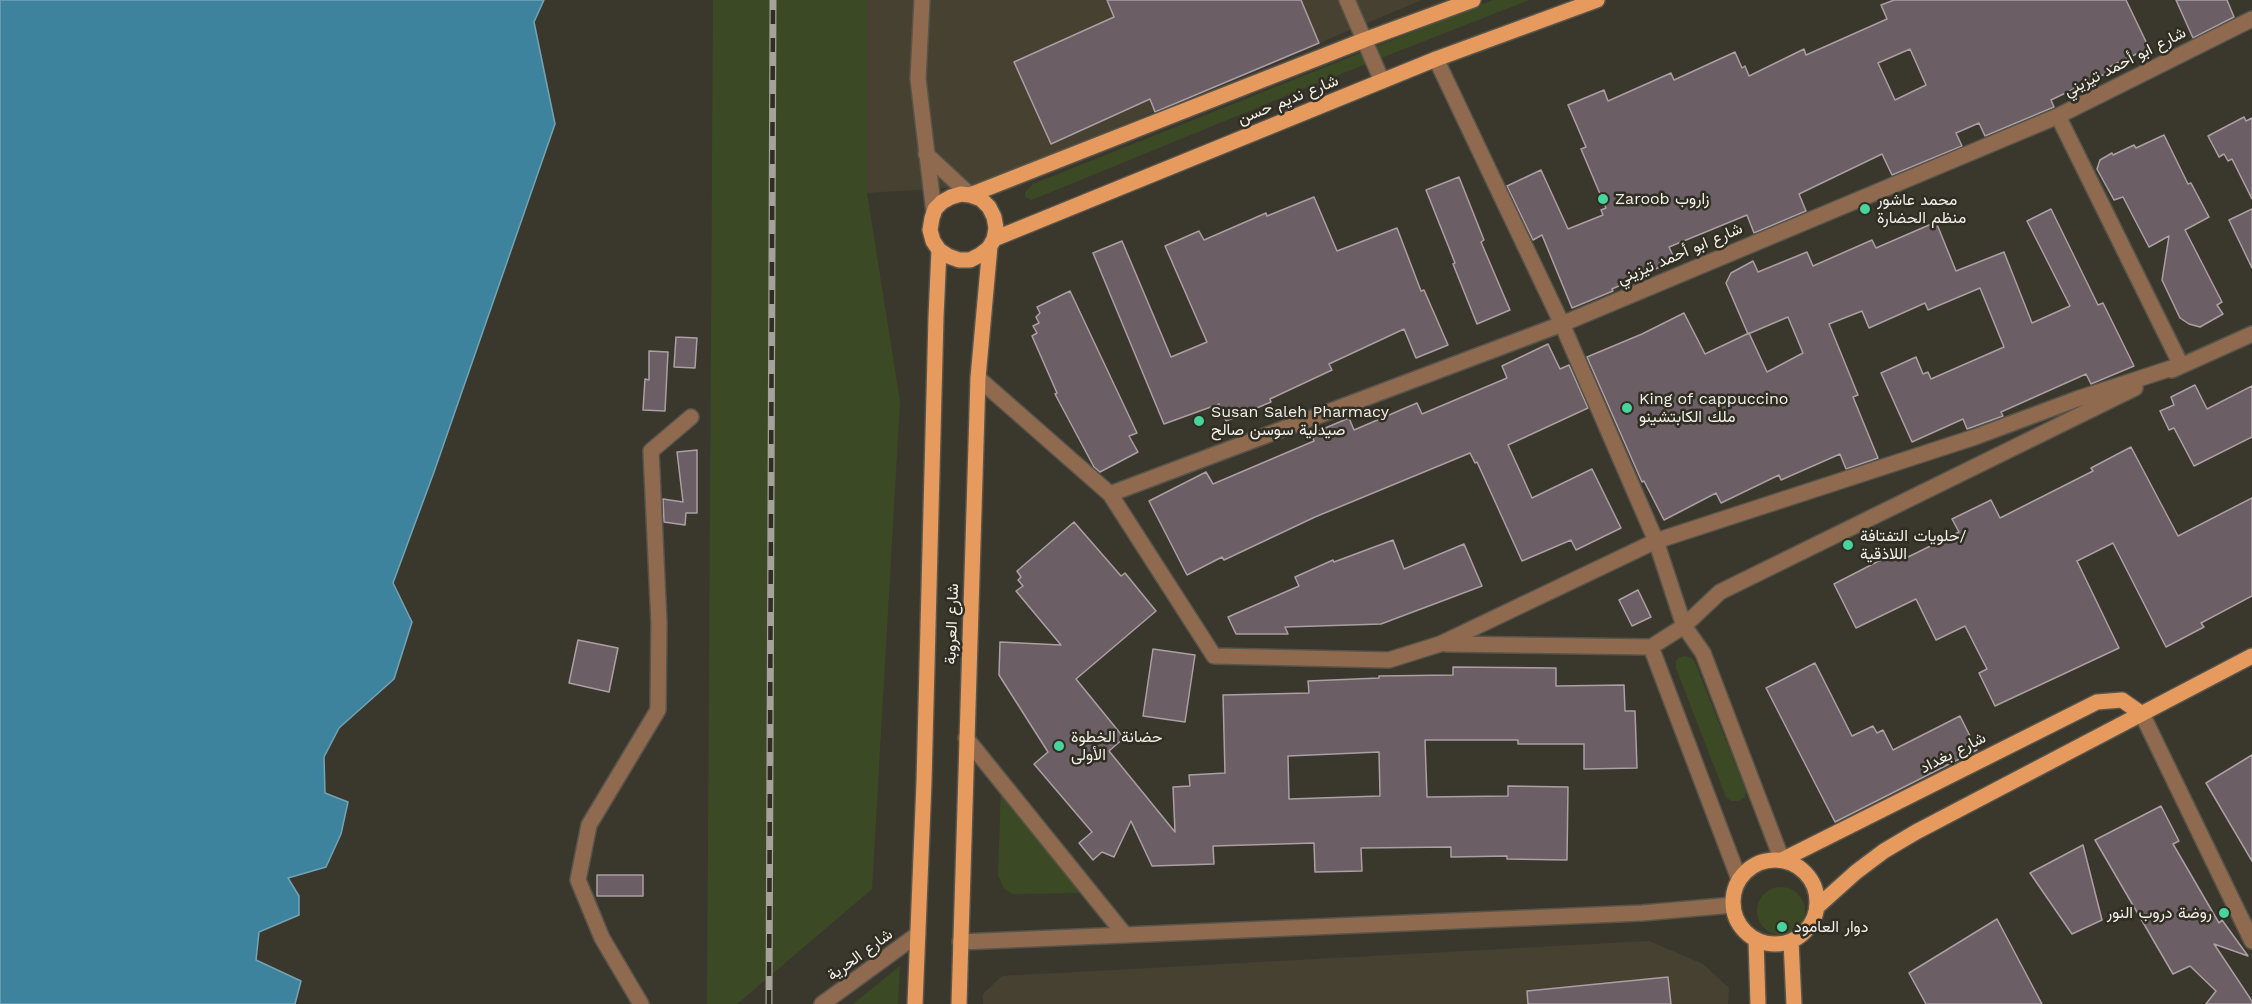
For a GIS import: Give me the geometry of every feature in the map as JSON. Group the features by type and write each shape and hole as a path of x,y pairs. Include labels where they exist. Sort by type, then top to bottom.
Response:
{"main road":[{"name":"شارع نديم حسن","path":"970,195 1364,40 1473,0"},
{"name":"شارع نديم حسن","path":"992,242 1436,59 1597,0"},
{"path":"934,213 942,202 951,197 960,194 970,195"},
{"name":"شارع العروبة","path":"959,1004 978,378 992,242 996,228 989,207 981,199 970,195"},
{"name":"شارع العروبة","path":"915,1004 939,250 930,230 934,213"},
{"path":"939,250 959,260 970,260 980,255 992,242"},
{"path":"1817,907 1884,850 1908,836 2252,656"},
{"name":"شارع بغداد","path":"1782,860 2097,702 2122,700 2142,714"},
{"path":"1782,860 1805,871 1817,894 1817,907 1809,928 1791,941 1767,944 1756,940 1740,925 1733,905 1735,887 1747,870 1757,863 1782,860"},
{"path":"1756,940 1758,1004"},
{"path":"1791,941 1794,1004"}],"street":[{"path":"922,0 918,79 934,213"},
{"path":"1347,0 1382,81"},
{"name":"شارع ابو أحمد تيزيني","path":"1110,494 1562,324 2058,116 2252,19"},
{"path":"1436,59 1562,324 1656,541 1684,626 1703,653 1782,860"},
{"path":"2058,116 2181,365"},
{"path":"926,154 970,195"},
{"path":"1440,644 1651,647 1684,626 1720,592 2181,365 2252,334"},
{"path":"978,378 1110,494 1214,656 1389,660 1440,644 1656,541 1975,437 2077,399 2181,365"},
{"path":"641,1004 602,938 578,880 589,825 658,710 659,623 651,451 691,417"},
{"path":"1651,647 1739,879"},
{"path":"2142,714 2252,941"},
{"path":"966,738 1125,935"},
{"path":"960,942 1642,913 1733,905"},
{"name":"شارع الحرية","path":"822,1004 918,934"}],"shaded area":[{"path":"867,0 1422,0 976,186 867,193"},
{"path":"1649,941 1703,964 1729,988 1728,1004 983,1004 983,994 1002,976"}],"green space":[{"path":"713,0 867,0 867,193 900,402 872,889 737,1004 707,1004"},
{"path":"1493,0 1529,0 1315,84 1039,197 1031,200 1025,197 1025,192 1033,184"},
{"path":"1686,656 1694,660 1746,791 1745,797 1739,801 1731,801 1726,797 1676,668 1676,661"},
{"path":"1001,788 1081,893 1013,894 1004,889 998,875"},
{"path":"1776,887 1786,887 1801,897 1805,911 1801,925 1795,931 1786,935 1776,935 1761,925 1757,916 1757,906 1767,891"},
{"path":"900,966 898,1004 853,1004"}],"water":[{"path":"0,0 544,0 534,22 555,124 393,583 412,622 394,679 339,728 324,757 325,793 348,802 341,834 326,867 288,878 299,896 299,915 259,932 256,960 301,981 295,1004 0,1004"}],"building":[{"path":"1107,0 1301,0 1319,43 1155,112 1150,99 1051,144 1014,62 1114,17"},
{"path":"1894,0 2126,0 2149,48 2107,68 2109,72 2051,100 2054,107 1985,136 1979,123 1956,133 1962,146 1892,175 1882,154 1799,194 1806,211 1754,233 1747,215 1669,247 1675,260 1612,289 1613,291 1572,308 1542,235 1533,240 1507,186 1541,170 1568,229 1603,215 1601,210 1606,208 1581,149 1586,147 1568,105 1604,90 1608,101 1671,73 1674,80 1735,52 1742,68 1745,66 1749,76 1804,49 1806,55 1887,19 1881,5","holes":["1910,49 1926,85 1895,100 1878,63"]},
{"path":"2176,0 2227,0 2234,17 2193,38"},
{"path":"2244,117 2246,121 2252,118 2252,199 2232,159 2228,161 2224,154 2219,157 2208,136"},
{"path":"2164,135 2188,184 2191,183 2209,217 2185,230 2222,302 2217,305 2223,314 2200,327 2180,318 2162,280 2169,236 2149,247 2123,197 2114,200 2097,169 2100,160 2112,153 2113,155 2134,145 2136,148"},
{"path":"1459,177 1484,240 1481,242 1510,310 1477,324 1426,190"},
{"path":"1314,197 1337,251 1397,228 1421,291 1424,290 1448,345 1416,358 1404,329 1329,364 1332,370 1270,399 1271,402 1226,421 1219,404 1164,424 1093,253 1122,241 1171,357 1207,342 1165,246 1199,231 1204,240 1266,213 1267,216"},
{"path":"2051,209 2098,305 2103,303 2134,366 2091,384 2086,374 2001,412 2003,416 1967,429 1963,419 1912,442 1881,373 1916,357 1923,374 1928,372 1931,379 2004,347 1980,288 1928,310 1925,303 1869,328 1862,311 1829,324 1858,395 1853,397 1878,458 1846,469 1840,454 1781,480 1779,475 1721,503 1716,493 1664,520 1644,481 1642,482 1587,357 1684,313 1705,354 1748,334 1726,283 1731,273 1753,261 1758,272 1807,252 1813,266 1872,240 1876,248 1936,222 1956,271 2004,252 2032,323 2070,306 2027,221","holes":["1788,317 1803,353 1767,372 1749,333"]},
{"path":"2252,209 2252,268 2229,220"},
{"path":"1070,291 1137,433 1129,436 1138,452 1100,472 1094,467 1055,394 1057,393 1032,336 1037,333 1033,326 1039,323 1036,317 1040,313 1037,307"},
{"path":"676,337 697,338 695,368 674,367"},
{"path":"1548,344 1560,369 1569,365 1588,408 1508,445 1532,498 1592,469 1621,528 1576,550 1571,540 1522,561 1477,462 1475,463 1470,453 1315,517 1224,560 1222,557 1187,575 1149,501 1206,472 1213,484 1314,441 1311,434 1349,418 1354,430 1417,403 1422,414 1507,378 1502,366"},
{"path":"649,351 668,352 665,411 643,410 645,379 649,380"},
{"path":"2195,385 2207,409 2252,386 2252,437 2194,466 2174,428 2169,430 2160,411 2174,405 2171,397"},
{"path":"2131,447 2178,536 2252,498 2252,596 2201,623 2204,627 2166,647 2113,543 2077,561 2119,648 1995,706 1979,673 1987,669 1965,626 1936,640 1916,599 1856,628 1834,584 1904,548 1908,557 1959,532 1952,519 1991,500 2000,518 2093,471 2091,468"},
{"path":"697,450 697,513 686,513 685,525 664,522 663,499 683,502 677,452"},
{"path":"1074,522 1121,576 1125,573 1156,611 1076,679 1124,738 1109,751 1175,832 1173,787 1190,786 1189,775 1225,773 1223,695 1309,693 1308,681 1379,678 1379,676 1453,675 1453,667 1556,668 1556,686 1624,685 1625,711 1635,711 1637,768 1584,769 1584,744 1518,744 1518,740 1425,740 1427,797 1508,796 1508,786 1568,787 1567,860 1507,859 1507,856 1451,857 1451,847 1361,848 1362,871 1315,872 1314,843 1213,846 1214,864 1152,866 1131,821 1114,857 1102,852 1093,860 1079,843 1092,832 1034,764 1048,752 999,675 1000,642 1061,645 1016,591 1023,586 1018,580 1021,577 1017,571","holes":["1379,752 1380,796 1289,799 1288,756"]},
{"path":"1393,540 1404,569 1464,544 1482,586 1381,624 1285,627 1288,634 1236,634 1228,617 1299,586 1295,577 1333,560 1334,562"},
{"path":"1638,590 1651,617 1632,626 1619,600"},
{"path":"578,640 618,648 609,692 569,683"},
{"path":"1153,649 1195,655 1185,722 1143,716"},
{"path":"1815,663 1852,736 1873,726 1877,733 1883,730 1893,750 1960,716 1977,750 1835,822 1766,688"},
{"path":"2252,755 2252,861 2206,783"},
{"path":"2161,806 2179,841 2173,844 2219,923 2222,920 2248,956 2214,944 2252,1004 2206,1004 2216,991 2190,966 2173,974 2095,840"},
{"path":"2083,845 2102,920 2072,934 2030,873"},
{"path":"597,875 643,875 643,896 597,896"},
{"path":"1997,919 2042,1004 1926,1004 1909,973"},
{"path":"1668,977 1671,1004 1528,1004 1527,991"}],"railway":[{"path":"769,1004 773,0"}],"place":[{"name":"Zaroob زاروب","path":"1603,199"},
{"name":"محمد عاشور منظم الحضارة","path":"1865,209"},
{"name":"King of cappuccino ملك الكابتشينو","path":"1627,408"},
{"name":"Susan Saleh Pharmacy صيدلية سوسن صالح","path":"1199,421"},
{"name":"حلويات التفتافة/ اللاذقية","path":"1848,545"},
{"name":"حضانة الخطوة الأولى","path":"1059,746"},
{"name":"روضة دروب النور","path":"2224,913"},
{"name":"دوار العامود","path":"1782,927"}]}
